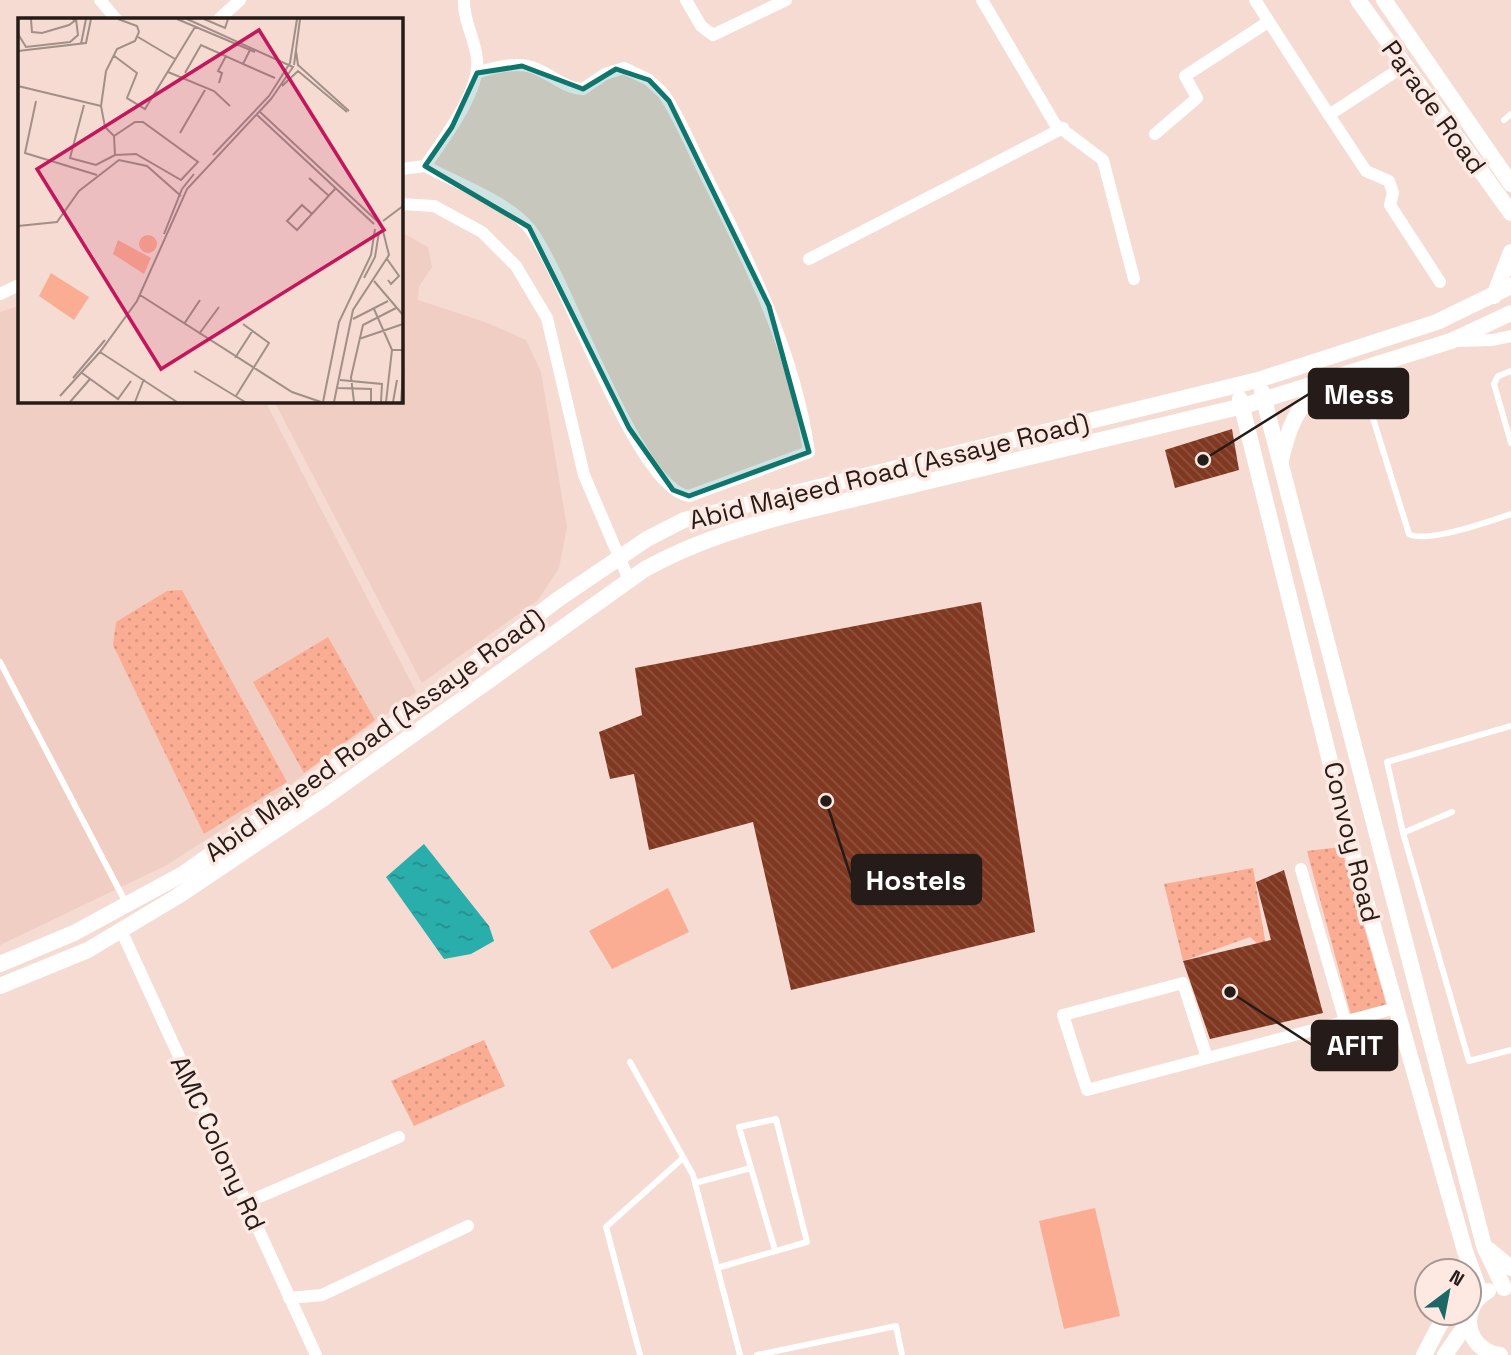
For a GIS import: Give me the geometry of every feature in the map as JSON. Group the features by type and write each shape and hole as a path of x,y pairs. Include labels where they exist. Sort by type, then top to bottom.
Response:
{"main road":[{"name":"Parade Road","path":"1358,0 1511,214"},
{"name":"Parade Road","path":"1384,0 1511,184"},
{"path":"1494,296 1511,252"},
{"name":"Abid Majeed Road (Assaye Road)","path":"0,964 74,933 183,874 398,722 557,600 619,558 684,520 1258,380 1437,322 1511,286"},
{"name":"Abid Majeed Road (Assaye Road)","path":"0,986 88,950 178,896 324,798 629,580 675,552 737,528 1264,400 1451,341 1511,313"},
{"name":"Convoy Road","path":"1258,380 1484,1246 1507,1289"},
{"path":"1280,464 1288,431 1299,411 1312,394 1332,380"},
{"name":"Convoy Road","path":"1236,386 1355,862 1467,1257"},
{"path":"1484,1246 1511,1268"},
{"path":"1464,1257 1465,1251"},
{"path":"1483,1295 1507,1289"},
{"path":"1424,1355 1439,1327"},
{"path":"1445,1355 1464,1327"},
{"path":"1470,1327 1478,1351 1511,1354"}],"street":[{"path":"100,0 115,18"},
{"path":"220,18 240,0"},
{"path":"425,166 452,127 477,73 476,51 467,24 464,0"},
{"path":"686,0 701,26 713,35 786,0"},
{"path":"982,0 1055,124 1103,160 1134,279"},
{"path":"1255,0 1366,171 1390,181 1393,193 1390,205 1440,282"},
{"path":"1155,134 1197,98 1185,76 1268,22"},
{"path":"402,169 425,166 512,212 529,228 558,277 596,364 629,428 673,490 689,496 809,452 792,377 769,306 722,206 663,93 649,80 625,68 605,74 583,89 565,85 534,68 522,65 477,73"},
{"path":"1329,115 1404,66"},
{"path":"809,259 1063,128"},
{"path":"402,204 433,206 482,232 516,265 547,318 583,475 629,580"},
{"path":"0,294 18,285"},
{"path":"1451,341 1492,340 1511,336"},
{"path":"1301,869 1345,1021"},
{"name":"AMC Colony Rd","path":"121,930 316,1355"},
{"path":"1207,1058 1184,983 1063,1016 1087,1090 1396,1008"},
{"path":"245,1203 400,1137"},
{"path":"289,1298 322,1295 468,1226"}],"lane":[{"path":"1504,120 1511,114"},
{"path":"1511,371 1498,376 1494,384 1511,443"},
{"path":"1371,412 1409,534 1414,537 1431,536 1511,514"},
{"path":"0,662 127,905"},
{"path":"1511,726 1387,762 1403,832 1469,1061 1511,1050"},
{"path":"1403,832 1452,812"},
{"path":"630,1062 695,1183 740,1355"},
{"path":"717,1268 807,1242 776,1119 739,1127 775,1250"},
{"path":"640,1355 606,1227 683,1158"},
{"path":"695,1183 751,1168"},
{"path":"758,1355 896,1326 902,1355"}],"highlighted area":[{"path":"522,66 583,89 616,69 649,80 669,101 769,306 809,452 689,496 673,490 629,428 529,227 425,166 452,127 477,73"}],"shaded area":[{"path":"402,233 428,247 432,267 419,286 418,300 482,321 526,340 541,372 567,527 559,568 538,600 422,683 275,402 402,402"},
{"path":"18,306 18,402 266,402 416,692 287,787 167,865 0,945 0,312"},
{"path":"182,590 287,782 204,834 113,645 116,622 167,591"},
{"path":"328,637 375,720 304,773 253,682"},
{"path":"1341,847 1387,1007 1352,1019 1307,851"},
{"path":"1253,868 1267,952 1250,937 1183,961 1164,884"},
{"path":"668,888 689,932 612,969 589,931"},
{"path":"484,1040 505,1086 414,1126 391,1081"},
{"path":"1095,1208 1120,1316 1064,1329 1039,1221"}],"water":[{"path":"424,844 489,926 494,941 471,954 444,959 386,877"}],"building":[{"path":"1232,429 1239,470 1175,488 1165,450"},
{"path":"981,602 1035,932 791,990 753,822 649,850 634,774 610,779 599,732 642,715 635,668"},
{"path":"1284,870 1323,1013 1210,1039 1183,961 1271,940 1256,882"}],"place":[{"name":"Mess","path":"1203,460"},
{"name":"Hostels","path":"826,801"},
{"name":"AFIT","path":"1230,992"}]}
